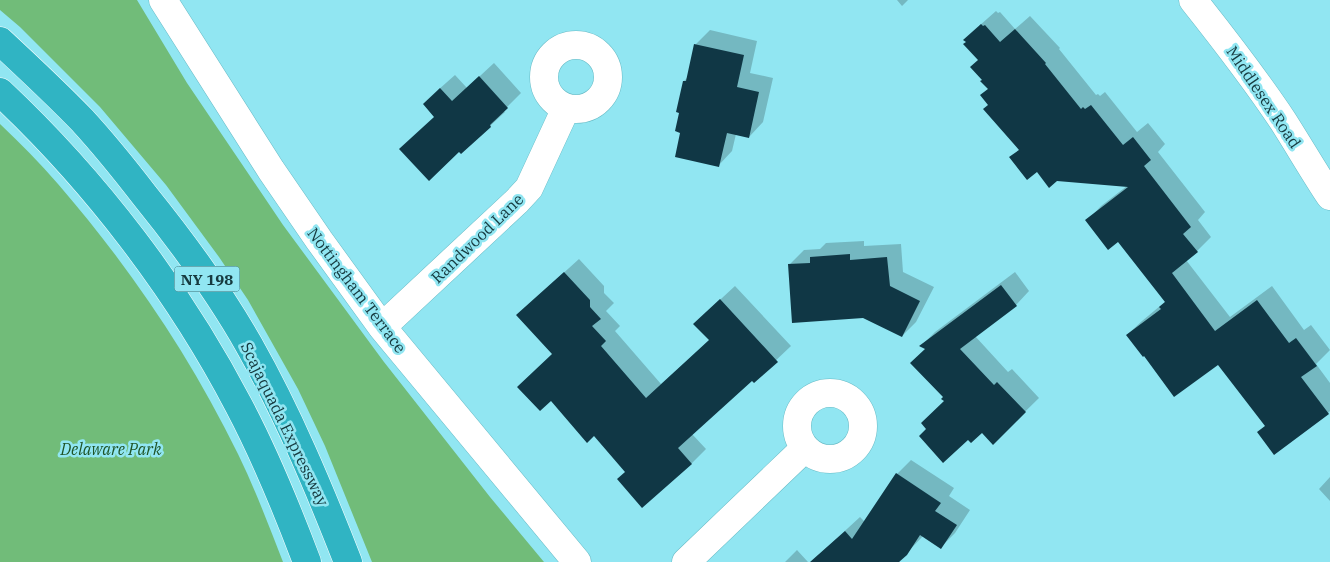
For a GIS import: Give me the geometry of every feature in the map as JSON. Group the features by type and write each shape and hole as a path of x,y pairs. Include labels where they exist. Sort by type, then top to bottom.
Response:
{"highway":[{"name":"Scajaquada Expressway","path":"0,41 82,121 124,168 189,252 220,298 274,393 319,491 348,562"},
{"name":"Scajaquada Expressway","path":"0,92 55,147 90,187 124,228 186,316 239,406 284,503 307,562"}],"street":[{"name":"Nottingham Terrace","path":"164,0 271,170 382,327 577,562"},
{"name":"Middlesex Road","path":"1193,0 1233,50 1283,122 1320,161 1330,196"},
{"name":"Randwood Lane","path":"382,327 518,201 529,188 566,108"},
{"path":"686,562 804,449"}],"green space":[{"path":"0,0 137,0 187,83 283,225 384,362 490,497 544,562 372,562 325,446 298,389 248,300 166,185 100,107 20,27 0,10"},
{"name":"Delaware Park","path":"0,124 44,168 84,215 157,313 179,347 238,454 283,562 0,562"}],"building":[{"path":"981,24 985,25 1000,42 1015,29 1046,63 1081,109 1091,105 1123,145 1133,137 1151,160 1144,166 1191,227 1183,234 1198,252 1172,273 1215,331 1257,300 1289,343 1296,338 1317,366 1301,377 1329,414 1274,455 1257,432 1265,426 1218,365 1174,397 1126,335 1161,309 1159,307 1165,302 1118,242 1108,250 1085,220 1128,187 1057,181 1049,188 1037,172 1027,180 1009,157 1019,150 983,109 988,105 980,95 988,89 970,67 978,60 963,44 966,42 963,40"},
{"path":"694,44 744,55 737,87 759,92 749,138 727,133 719,167 675,157 680,133 675,131 679,113 676,112 683,81 686,81"},
{"path":"479,76 508,108 490,125 491,127 461,154 459,152 429,181 399,149 434,117 423,104 440,88 452,101"},
{"path":"850,254 850,260 887,257 890,286 920,301 902,337 863,318 792,323 788,264 810,263 810,257"},
{"path":"564,272 590,300 590,307 601,319 592,326 606,341 601,346 646,398 709,340 693,324 720,299 778,362 754,383 752,381 678,448 692,464 642,508 617,479 625,472 594,436 587,443 551,401 540,411 517,387 552,354 516,315"},
{"path":"1001,285 1017,306 960,349 994,385 997,382 1026,412 993,445 982,433 971,443 968,440 943,463 919,436 926,429 921,423 944,401 941,399 943,397 910,363 925,349 919,346"},
{"path":"896,473 941,503 935,511 957,525 941,549 920,535 907,555 899,562 810,562 845,531 852,539"}]}
